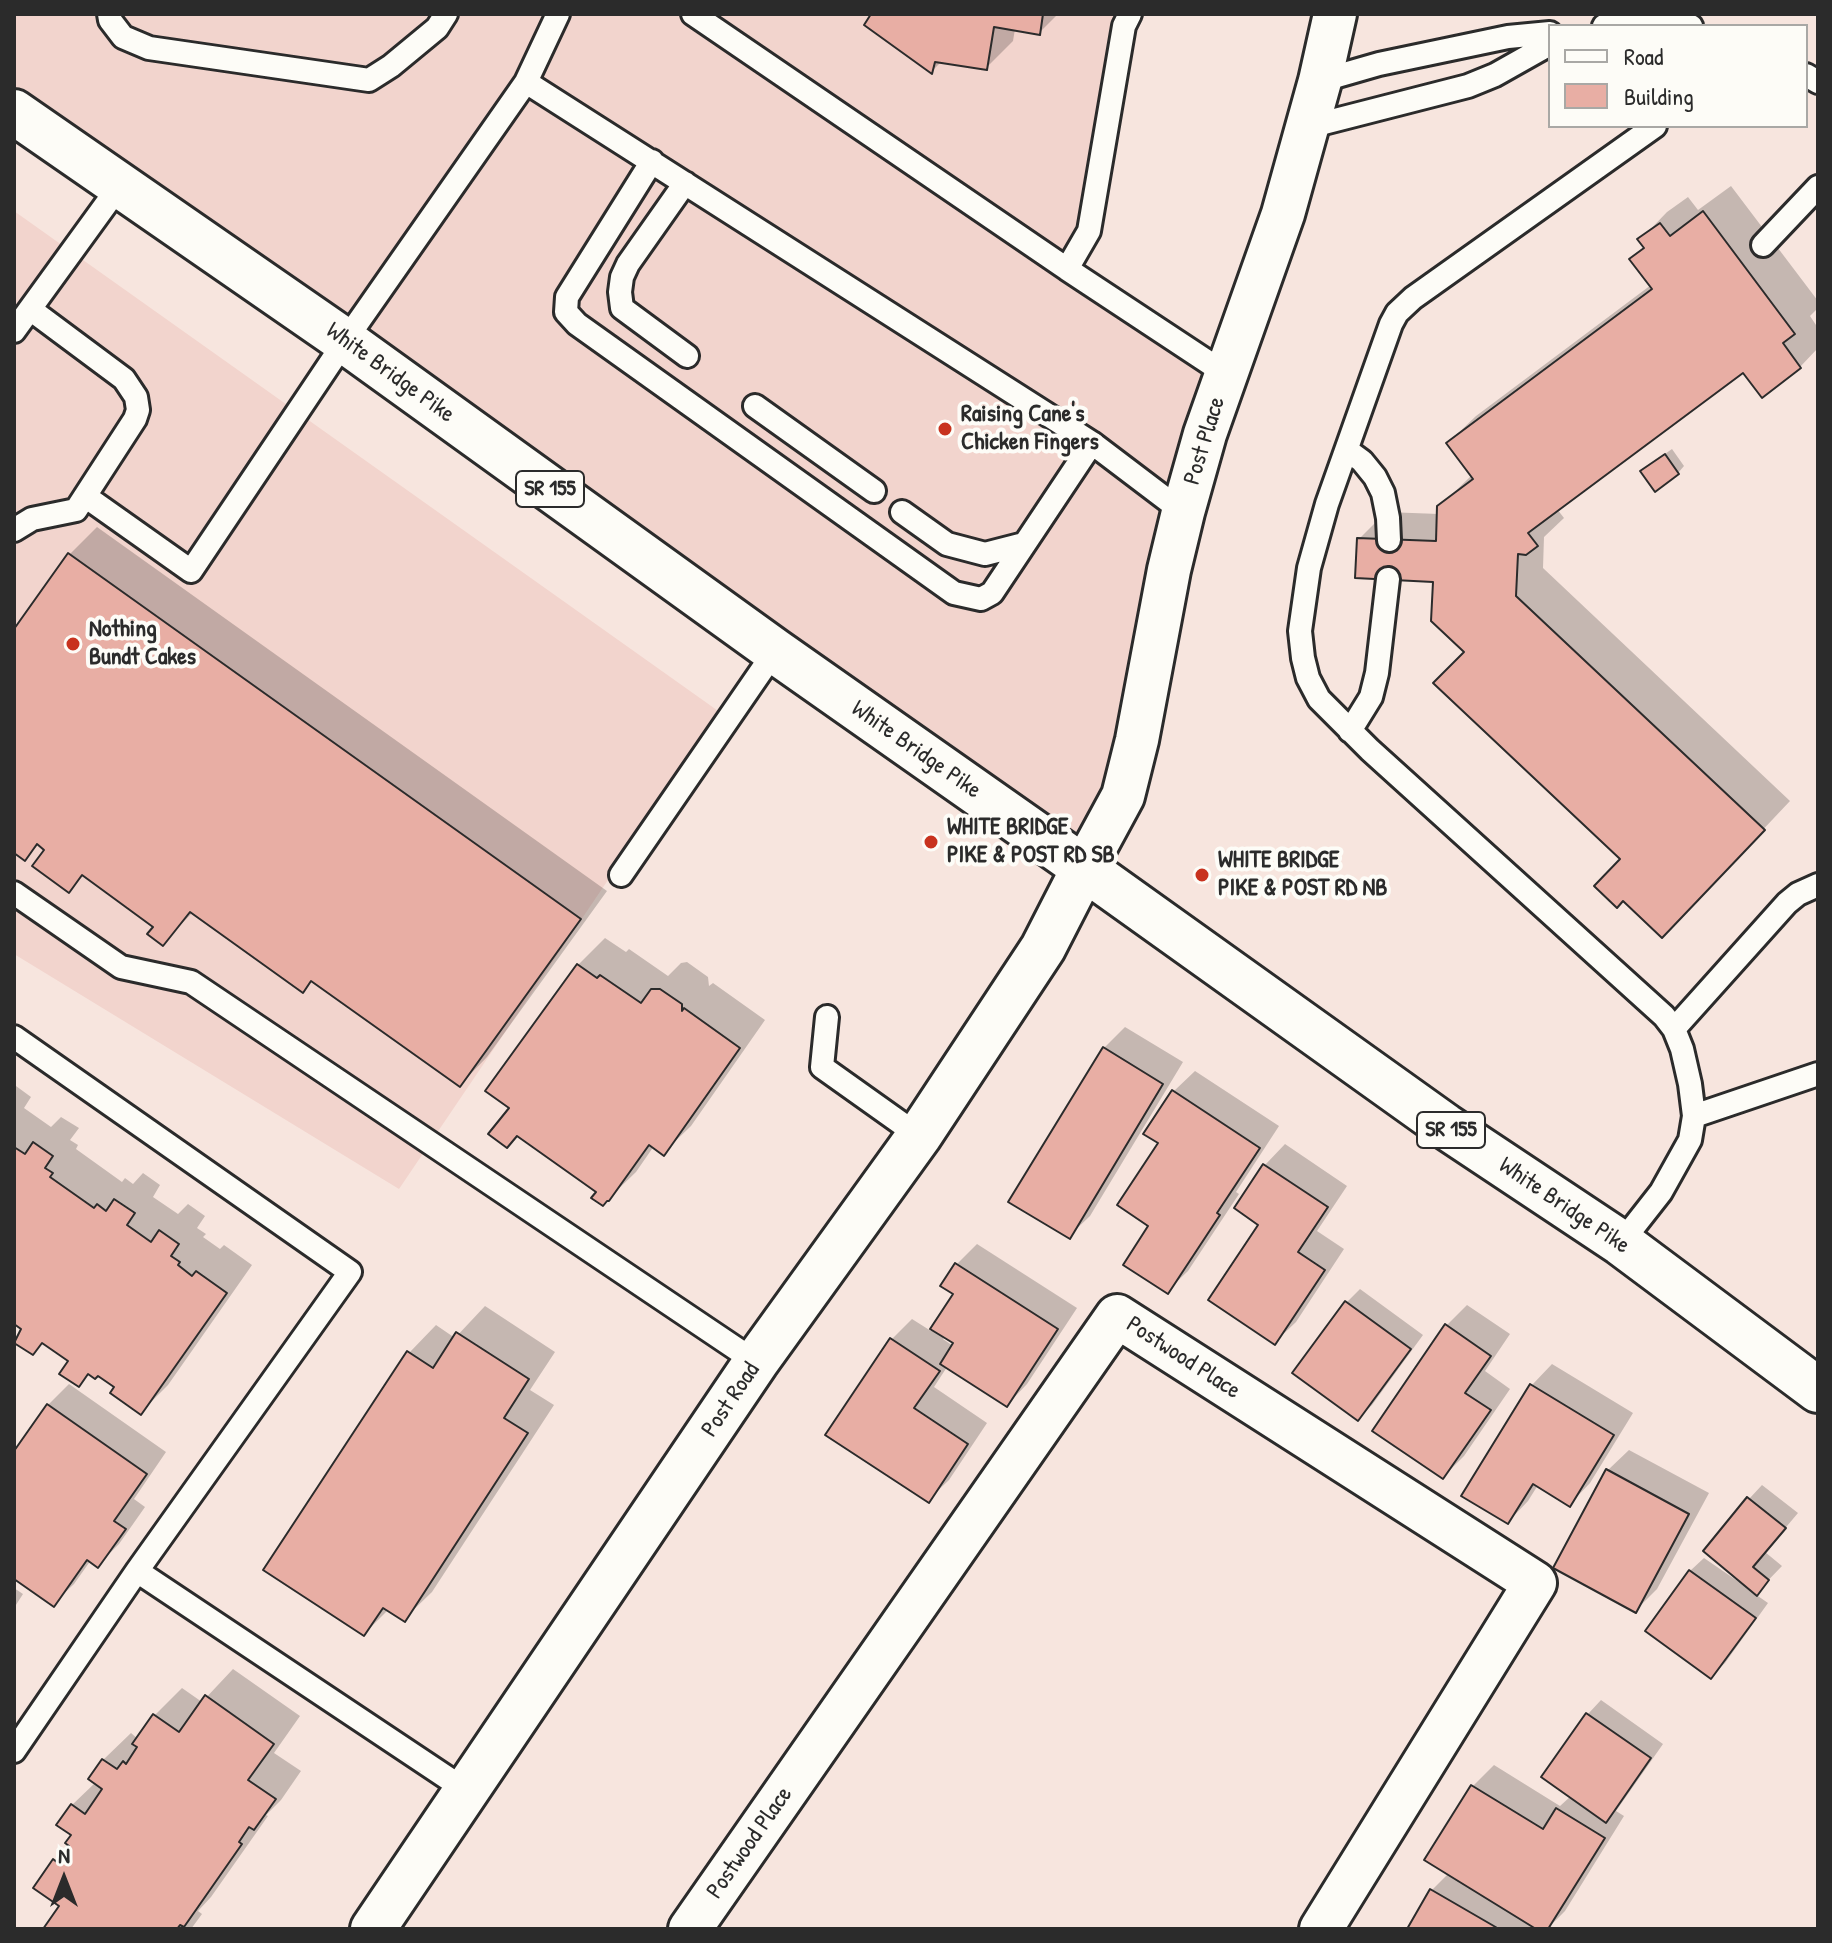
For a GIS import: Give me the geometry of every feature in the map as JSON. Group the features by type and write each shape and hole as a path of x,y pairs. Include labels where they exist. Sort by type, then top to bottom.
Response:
{"main road":[{"name":"White Bridge Pike","path":"14,112 345,341 775,651 1445,1126 1621,1243 1818,1390"},
{"name":"Post Road","path":"373,1929 756,1362 919,1136 1043,948 1084,868"}],"street":[{"name":"Post Place","path":"1084,868 1123,796 1183,512 1205,434 1283,214 1335,14"},
{"name":"Postwood Place","path":"690,1929 1117,1316 1535,1583 1321,1929"}],"lane":[{"path":"109,14 123,37 149,48 369,80 437,28 446,14"},
{"path":"80,503 191,571 345,341 526,82 558,14"},
{"path":"693,14 1226,374"},
{"path":"1067,269 1089,231 1124,26 1130,14"},
{"path":"1617,24 1637,21 1679,24"},
{"path":"1320,81 1393,61 1508,37 1548,33"},
{"path":"1308,127 1468,86 1495,75 1548,45"},
{"path":"526,82 1092,443 1183,512"},
{"path":"1621,1243 1661,1192 1690,1140 1694,1116 1690,1084 1674,1029 1664,1016 1350,731 1319,699 1308,678 1300,631 1309,568 1327,504 1391,324 1405,304 1652,128"},
{"path":"652,161 567,297 566,312 577,324 954,593 981,599 992,593 1092,443"},
{"path":"685,183 628,264 620,292 622,308 687,356"},
{"path":"14,331 120,185"},
{"path":"1763,245 1818,187"},
{"path":"14,530 32,519 80,503 138,410 136,397 124,379 30,309"},
{"path":"755,406 874,491"},
{"path":"1347,450 1362,461 1379,485 1388,518 1389,540"},
{"path":"902,512 947,544 985,554 1024,544"},
{"path":"1350,731 1371,697 1384,627 1388,579"},
{"path":"621,875 775,651"},
{"path":"1674,1029 1787,903 1818,885"},
{"path":"14,893 121,967 191,982 756,1362"},
{"path":"827,1017 822,1067 919,1136"},
{"path":"14,1037 350,1272 137,1571 14,1751"},
{"path":"1694,1116 1818,1074"},
{"path":"137,1571 467,1791"}],"shaded area":[{"path":"14,14 1130,14 1089,231 1068,269 1226,374 1084,868 14,105"},
{"path":"14,211 721,713 399,1189 14,954"}],"building":[{"path":"871,14 1043,14 1040,35 994,27 987,70 935,62 932,74 864,25"},
{"path":"1703,211 1795,334 1783,343 1801,368 1762,398 1743,373 1528,533 1538,546 1526,555 1518,554 1516,596 1765,830 1662,938 1623,901 1617,908 1594,886 1620,859 1433,683 1464,652 1431,621 1433,582 1355,578 1357,538 1436,541 1437,506 1473,479 1446,443 1652,289 1629,259 1644,248 1637,239 1660,223 1670,236"},
{"path":"1665,454 1679,474 1655,492 1640,471"},
{"path":"68,553 581,919 460,1087 311,981 303,993 190,912 163,946 147,934 153,927 82,875 69,893 32,866 44,850 37,844 25,861 14,853 14,629"},
{"path":"577,964 597,978 600,975 641,1003 651,989 660,989 682,1004 682,1011 684,1008 740,1048 664,1156 649,1145 603,1206 591,1198 596,1192 517,1136 507,1148 488,1134 509,1108 485,1091"},
{"path":"1103,1047 1163,1084 1070,1239 1008,1202"},
{"path":"1172,1090 1260,1148 1168,1294 1123,1265 1148,1226 1117,1205 1158,1143 1143,1134"},
{"path":"33,1142 53,1156 45,1168 53,1173 50,1177 94,1208 97,1204 106,1211 114,1199 135,1213 127,1225 151,1242 159,1230 179,1244 171,1256 180,1262 178,1265 192,1276 196,1271 227,1293 141,1415 110,1393 114,1387 98,1376 95,1379 88,1374 79,1387 59,1374 68,1361 42,1343 33,1355 14,1343 21,1329 14,1324 14,1147 25,1154"},
{"path":"1263,1164 1328,1207 1298,1252 1325,1270 1275,1345 1208,1300 1258,1225 1234,1208"},
{"path":"955,1263 1058,1329 1007,1407 940,1364 953,1343 930,1329 953,1294 940,1286"},
{"path":"1345,1301 1411,1349 1358,1421 1292,1373"},
{"path":"1445,1324 1491,1356 1465,1393 1491,1410 1443,1479 1372,1431"},
{"path":"456,1332 529,1379 504,1418 528,1433 405,1622 383,1608 364,1636 263,1570 407,1351 433,1368"},
{"path":"890,1338 940,1371 914,1408 968,1444 929,1503 825,1435"},
{"path":"1530,1384 1614,1435 1570,1507 1533,1484 1508,1524 1461,1496"},
{"path":"47,1404 147,1474 114,1521 126,1529 98,1568 87,1560 54,1607 14,1579 14,1451"},
{"path":"1606,1469 1689,1514 1636,1613 1553,1568"},
{"path":"1747,1497 1786,1528 1753,1567 1769,1580 1757,1596 1703,1551"},
{"path":"1689,1570 1756,1618 1711,1679 1645,1631"},
{"path":"205,1695 274,1744 248,1780 276,1799 254,1830 249,1827 239,1842 242,1844 184,1927 43,1929 59,1906 33,1888 53,1859 58,1863 69,1846 65,1843 71,1835 56,1825 71,1804 85,1814 102,1789 88,1779 102,1759 117,1769 123,1761 126,1764 137,1747 132,1744 153,1714 179,1732"},
{"path":"1586,1713 1651,1758 1606,1823 1541,1777"},
{"path":"1471,1785 1543,1829 1556,1808 1605,1838 1548,1929 1536,1929 1424,1860"},
{"path":"1430,1889 1499,1929 1407,1929"}],"place":[{"name":"Raising Cane's Chicken Fingers","path":"945,429"},
{"name":"Nothing Bundt Cakes","path":"73,644"},
{"name":"WHITE BRIDGE PIKE & POST RD SB","path":"931,842"},
{"name":"WHITE BRIDGE PIKE & POST RD NB","path":"1202,875"}]}
